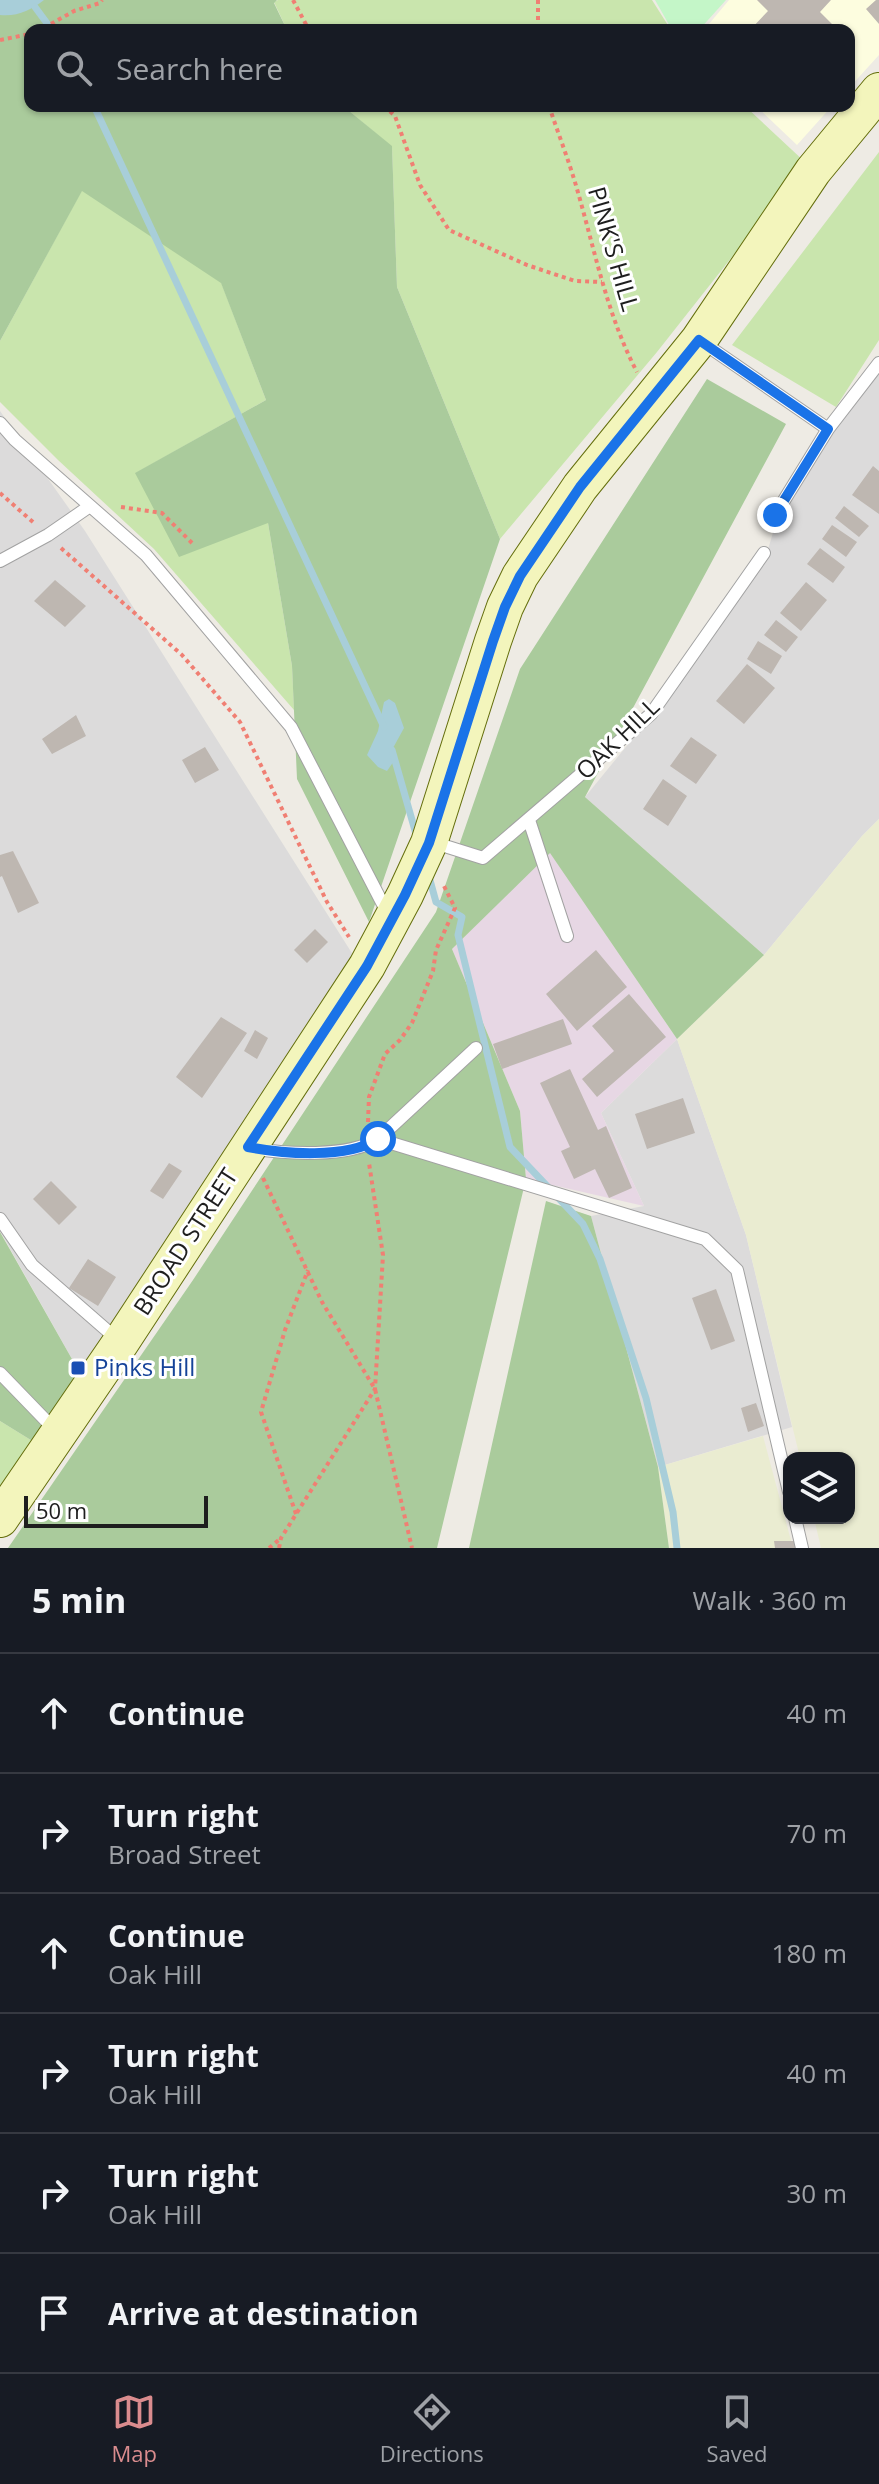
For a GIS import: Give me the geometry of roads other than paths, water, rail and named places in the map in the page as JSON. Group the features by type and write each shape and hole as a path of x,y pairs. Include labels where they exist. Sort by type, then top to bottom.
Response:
{"street":[{"path":"392,921 425,851 493,641 520,576 580,487 699,340 813,171 879,91"},
{"name":"BROAD STREET","path":"0,1519 121,1342 367,966 392,921"}],"lane":[{"path":"699,340 828,429"},
{"path":"775,515 828,429 879,363"},
{"path":"0,423 15,440 146,555 291,727 392,921"},
{"path":"0,561 48,535 90,506"},
{"name":"OAK HILL","path":"425,851 483,858 651,714 764,553"},
{"path":"529,820 567,936"},
{"path":"372,1143 476,1048"},
{"path":"248,1147 280,1153 311,1154 372,1143 705,1239 737,1270 783,1466"},
{"path":"0,1219 32,1265 121,1342"},
{"path":"0,1373 58,1433"},
{"path":"796,1524 802,1548"}],"water":[{"path":"0,0 44,0 24,12 0,15"},
{"path":"389,699 395,703 404,728 393,748 396,758 387,771 378,767 367,755 378,731 384,702"}],"waterway":[{"path":"35,7 48,24"},
{"path":"97,112 384,727"},
{"path":"392,750 416,834"},
{"path":"428,873 436,902 462,917 458,935 510,1147 583,1224 600,1259 646,1398 673,1512 677,1548"}],"place":[{"name":"Pinks Hill","path":"78,1368"}]}
